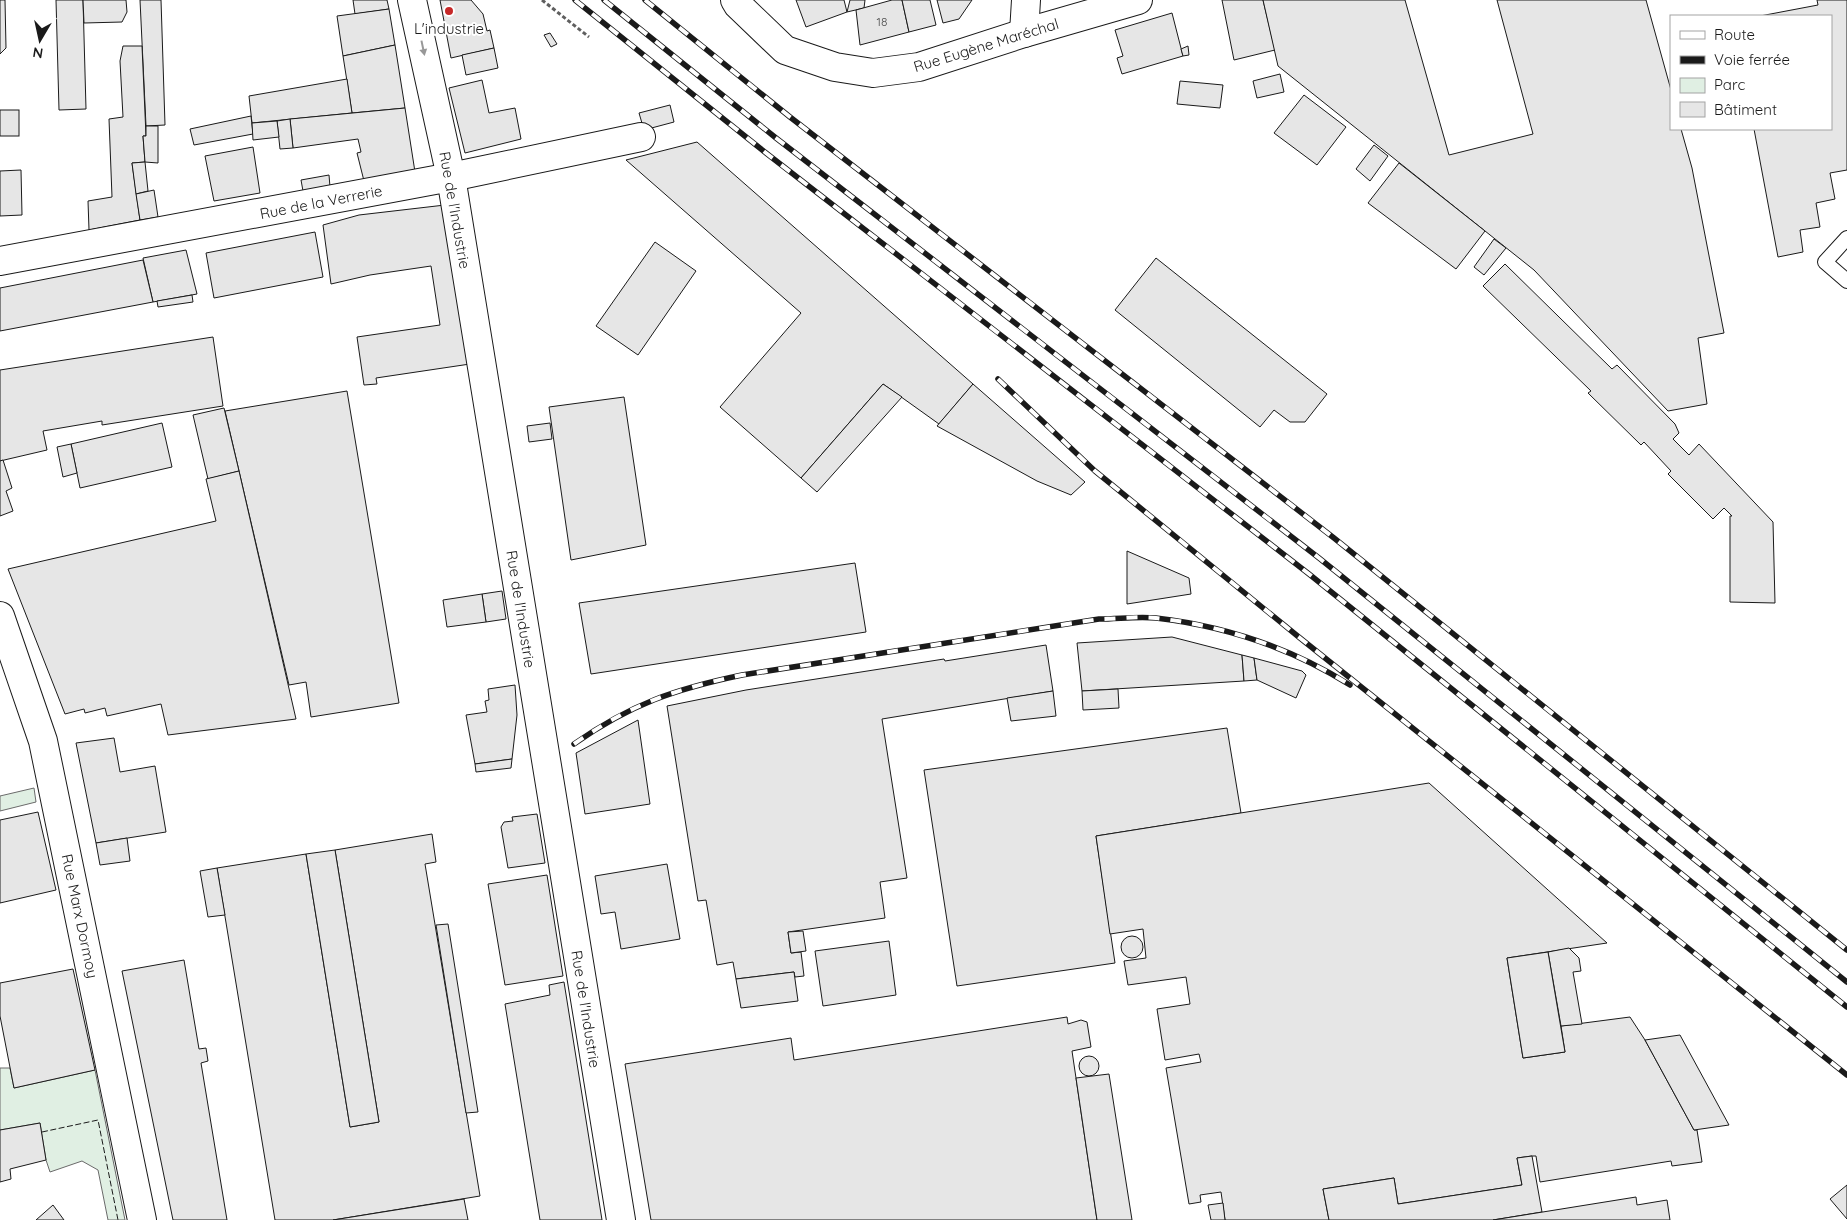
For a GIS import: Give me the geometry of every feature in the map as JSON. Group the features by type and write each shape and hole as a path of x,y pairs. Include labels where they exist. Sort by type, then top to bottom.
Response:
{"street":[{"name":"Rue de l'Industrie","path":"412,0 451,178 620,1220"},
{"name":"Rue Eugène Maréchal","path":"736,0 738,5 785,50 834,68 873,73 920,67 1024,33 1138,0"},
{"path":"1024,33 1026,0"},
{"name":"Rue de la Verrerie","path":"0,261 451,178 641,137"},
{"name":"Rue Marx Dormoy","path":"0,616 43,741 142,1220"}],"lane":[{"path":"1847,238 1825,262 1847,281"}],"path":[{"path":"542,0 589,37"}],"green space":[{"path":"34,788 36,802 0,811 0,796"},
{"path":"0,1068 10,1068 14,1088 95,1070 125,1220 108,1220 98,1170 82,1161 50,1172 46,1160 40,1123 0,1130"}],"building":[{"path":"0,0 5,0 6,48 0,54"},
{"path":"56,0 83,0 86,109 59,110"},
{"path":"83,0 126,0 127,12 122,22 84,23"},
{"path":"140,0 161,0 165,125 146,126"},
{"path":"353,0 387,0 389,9 355,14"},
{"path":"440,0 471,0 483,14 487,31 490,30 494,48 451,58"},
{"path":"796,0 844,0 847,12 806,27"},
{"path":"850,0 865,0 864,8 847,12"},
{"path":"892,0 902,0 909,32 860,45 856,10"},
{"path":"902,0 930,0 936,25 909,32"},
{"path":"937,0 972,0 959,19 943,23"},
{"path":"1222,0 1263,0 1275,50 1234,60"},
{"path":"1263,0 1405,0 1449,155 1533,134 1497,0 1646,0 1670,86 1670,130 1681,130 1692,168 1724,333 1698,338 1707,404 1668,411 1534,270 1278,66"},
{"path":"1817,0 1847,0 1847,170 1830,173 1835,199 1816,203 1820,227 1800,230 1803,252 1778,257 1754,130 1832,130 1832,15 1765,15 1818,5"},
{"path":"389,9 395,45 343,56 337,16"},
{"path":"1172,13 1183,56 1122,74 1117,58 1123,56 1115,30"},
{"path":"550,33 557,44 551,47 544,35"},
{"path":"395,45 405,108 352,113 343,56"},
{"path":"123,46 142,46 146,136 143,136 145,162 132,163 140,220 89,230 88,201 112,197 109,119 123,117 120,61"},
{"path":"1188,46 1189,55 1183,56 1181,49"},
{"path":"494,48 498,68 466,75 462,55"},
{"path":"1280,74 1284,92 1257,98 1253,81"},
{"path":"347,79 352,113 252,123 249,96"},
{"path":"482,80 489,113 515,108 521,139 465,153 449,88"},
{"path":"1180,81 1223,85 1220,108 1177,104"},
{"path":"1304,95 1346,127 1317,165 1274,133"},
{"path":"670,105 674,122 644,130 639,113"},
{"path":"405,108 415,172 364,181 357,153 361,152 358,139 293,148 290,119"},
{"path":"0,110 19,110 19,136 0,136"},
{"path":"251,116 253,134 194,145 190,129"},
{"path":"290,119 293,148 280,149 277,121"},
{"path":"277,121 279,137 253,140 252,123"},
{"path":"146,126 158,126 158,163 145,162 143,136 146,136"},
{"path":"697,142 973,384 939,424 883,384 801,478 720,407 801,313 626,160"},
{"path":"1374,145 1388,156 1370,181 1356,169"},
{"path":"253,147 260,193 214,201 205,156"},
{"path":"145,162 148,191 136,194 132,163"},
{"path":"1399,163 1485,231 1456,269 1368,203"},
{"path":"21,170 22,215 0,216 0,171"},
{"path":"329,175 330,187 303,191 301,180"},
{"path":"154,190 158,217 140,220 136,194"},
{"path":"445,205 470,364 376,378 377,384 364,385 357,337 440,325 431,266 370,275 331,284 323,225 359,215"},
{"path":"315,232 323,277 214,298 206,253"},
{"path":"1494,239 1506,248 1484,275 1474,267"},
{"path":"655,242 696,271 638,355 596,326"},
{"path":"186,250 197,294 153,302 143,258"},
{"path":"1156,258 1327,394 1305,422 1290,422 1274,410 1260,427 1115,310"},
{"path":"143,260 153,302 0,331 0,288"},
{"path":"1505,264 1612,369 1617,365 1675,424 1679,433 1673,439 1689,455 1699,444 1773,522 1775,603 1730,602 1730,516 1732,516 1724,508 1713,519 1668,474 1671,471 1644,442 1641,445 1588,393 1591,391 1483,286"},
{"path":"192,295 193,302 158,307 157,301"},
{"path":"213,337 223,406 102,425 102,421 43,431 47,450 0,461 0,370"},
{"path":"883,384 902,397 817,492 801,478"},
{"path":"973,384 1085,482 1071,495 1037,481 937,426"},
{"path":"347,391 399,703 311,717 306,682 289,685 225,411"},
{"path":"624,397 646,545 571,560 549,407"},
{"path":"224,408 239,471 208,479 193,415"},
{"path":"162,423 172,467 80,488 71,444"},
{"path":"550,423 552,439 529,442 527,426"},
{"path":"71,444 77,473 63,477 57,447"},
{"path":"3,460 12,488 6,491 13,511 0,516 0,461"},
{"path":"239,471 296,719 168,735 161,704 107,716 105,708 85,713 84,709 65,714 8,569 216,521 206,479"},
{"path":"1127,551 1189,578 1191,594 1127,604"},
{"path":"855,563 866,632 591,674 579,603"},
{"path":"502,591 506,619 486,622 482,594"},
{"path":"482,594 486,622 447,627 443,600"},
{"path":"1172,637 1242,655 1244,681 1082,691 1077,643"},
{"path":"1046,645 1053,691 882,719 907,878 880,882 885,918 788,932 791,953 801,952 804,976 795,977 794,972 736,979 733,962 717,965 706,900 698,901 667,706 746,690"},
{"path":"1242,655 1254,658 1257,680 1244,681"},
{"path":"1254,658 1302,671 1306,675 1296,698 1257,680"},
{"path":"515,685 517,715 512,759 475,764 466,715 487,712 485,701 489,700 488,689"},
{"path":"1118,689 1119,708 1083,710 1082,691"},
{"path":"1053,691 1056,716 1011,721 1007,698"},
{"path":"638,720 650,804 585,814 576,753"},
{"path":"1227,728 1241,813 1096,836 1115,963 957,986 924,770"},
{"path":"114,738 120,772 155,766 166,832 96,843 76,743"},
{"path":"512,759 511,768 476,772 475,764"},
{"path":"1429,783 1607,943 1507,958 1523,1058 1565,1052 1561,1026 1630,1017 1645,1040 1694,1130 1697,1130 1702,1162 1672,1166 1671,1161 1540,1182 1536,1156 1517,1158 1522,1185 1398,1204 1394,1178 1323,1189 1329,1220 1225,1220 1221,1192 1200,1195 1201,1202 1189,1204 1166,1068 1201,1062 1199,1054 1165,1060 1157,1009 1190,1004 1186,977 1128,985 1124,961 1146,958 1143,929 1110,934 1096,836"},
{"path":"38,812 56,890 0,903 0,820"},
{"path":"537,814 545,863 508,868 501,827 504,822 513,821 512,817"},
{"path":"432,834 436,862 425,864 480,1196 333,1220 275,1220 217,868 306,854 350,1127 379,1122 335,850"},
{"path":"127,838 130,861 100,865 96,843"},
{"path":"335,850 379,1122 350,1127 306,854"},
{"path":"667,864 680,939 621,949 615,912 601,914 595,876"},
{"path":"217,868 225,915 208,917 200,871"},
{"path":"547,875 563,976 505,985 488,884"},
{"path":"448,924 478,1112 466,1113 436,925"},
{"path":"803,931 806,951 791,953 788,932"},
{"path":"1132,936 1142,943 1143,947 1136,957 1132,958 1122,951 1121,947 1128,937"},
{"path":"889,941 896,995 823,1006 815,951"},
{"path":"1569,948 1579,958 1581,971 1573,972 1582,1024 1561,1026 1548,952"},
{"path":"1548,952 1565,1052 1523,1058 1507,958"},
{"path":"184,960 199,1049 206,1048 208,1061 201,1063 227,1220 173,1220 122,971"},
{"path":"73,969 95,1070 14,1088 0,1016 0,983"},
{"path":"794,972 798,1001 741,1008 736,979"},
{"path":"564,982 602,1220 540,1220 505,1004 550,995 549,985"},
{"path":"1067,1017 1068,1024 1081,1020 1087,1022 1091,1047 1072,1051 1097,1220 651,1220 625,1064 791,1038 794,1060"},
{"path":"1680,1035 1729,1125 1694,1130 1645,1040"},
{"path":"1089,1056 1096,1059 1099,1066 1096,1073 1089,1076 1082,1073 1079,1066 1082,1059"},
{"path":"1109,1074 1132,1220 1097,1220 1076,1078"},
{"path":"40,1123 46,1160 10,1169 11,1179 0,1182 0,1130"},
{"path":"1532,1156 1542,1212 1493,1220 1329,1220 1323,1189 1394,1178 1398,1204 1522,1185 1517,1158"},
{"path":"1847,1185 1847,1219 1830,1199"},
{"path":"1636,1197 1637,1205 1667,1200 1670,1220 1493,1220"},
{"path":"464,1199 468,1220 333,1220"},
{"path":"1223,1203 1225,1220 1211,1220 1208,1205"},
{"path":"53,1205 64,1220 36,1220"}],"railway":[{"path":"575,0 766,153 1309,574 1847,1007"},
{"path":"604,0 776,138 1319,558 1847,982"},
{"path":"645,0 790,117 1334,538 1847,950"},
{"path":"998,379 1095,471 1300,638 1847,1075"},
{"path":"574,744 615,718 635,708 674,692 718,680 1099,619 1156,618 1232,633 1304,660 1350,685"}],"fence":[{"path":"42,1132 98,1120 118,1220"}],"place":[{"name":"L'industrie","path":"449,11"}]}
